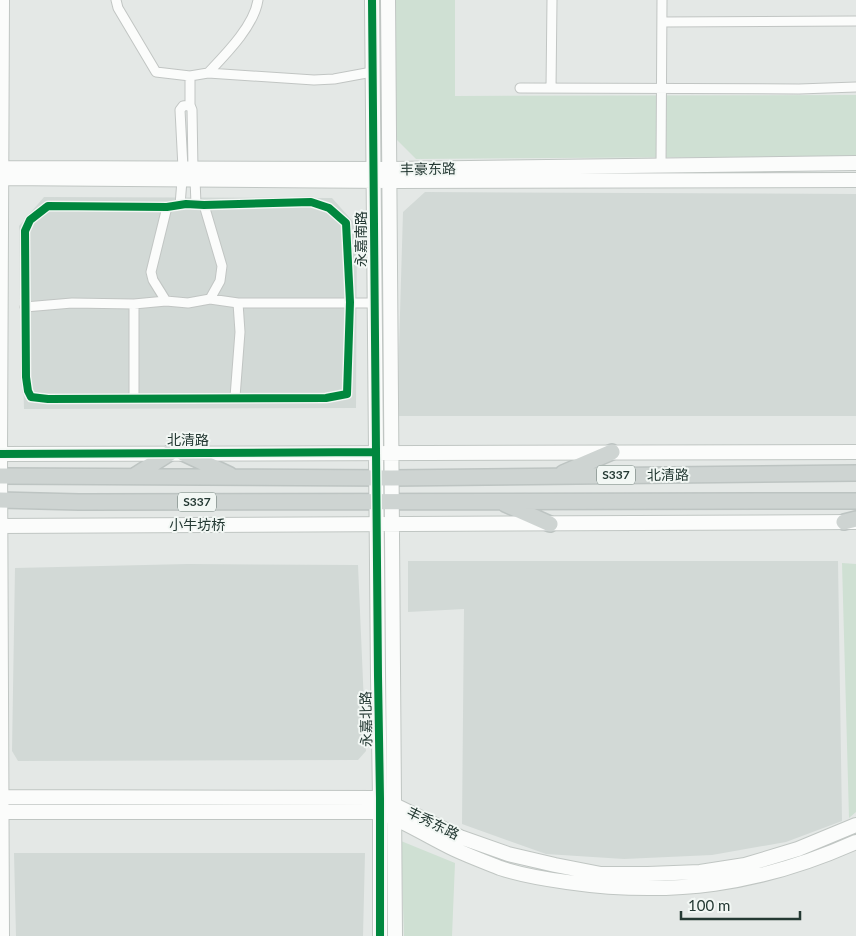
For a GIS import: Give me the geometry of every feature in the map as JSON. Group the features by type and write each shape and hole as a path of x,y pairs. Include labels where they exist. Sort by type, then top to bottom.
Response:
{"main road":[{"path":"556,476 612,452"},
{"path":"134,476 177,453 233,477"},
{"name":"北清路","path":"0,476 392,478 856,473"},
{"name":"北清路","path":"0,500 856,501"},
{"path":"499,502 550,524"}],"street":[{"path":"2,0 0,454 2,936"},
{"path":"116,0 118,8 156,72 190,76 208,73 314,80 334,79 372,72"},
{"path":"208,73 234,46 256,8 258,0"},
{"name":"永嘉南路","path":"372,0 376,501"},
{"name":"永嘉南路","path":"388,0 393,501"},
{"path":"552,0 552,88"},
{"path":"661,166 662,0"},
{"path":"662,22 856,21"},
{"path":"180,205 188,174 192,110 190,104 190,76"},
{"path":"520,88 856,87"},
{"name":"丰豪东路","path":"389,175 661,166 856,163"},
{"name":"丰豪东路","path":"1,173 856,180"},
{"path":"188,174 222,266 220,281 210,299"},
{"path":"311,202 329,208 346,223 350,302 347,394 326,398 235,397 48,400 31,396 28,391 26,377 24,231 30,220 48,206 168,207 200,205 311,202"},
{"path":"166,301 153,280 151,272 168,207"},
{"path":"25,307 72,303 134,304 166,301 188,303 210,299 238,304 374,303"},
{"path":"134,304 134,398"},
{"path":"235,397 240,332 238,304"},
{"name":"北清路","path":"0,454 856,452"},
{"name":"永嘉北路","path":"376,501 380,936"},
{"name":"永嘉北路","path":"393,501 395,936"},
{"path":"393,524 852,521"},
{"name":"小牛坊桥","path":"0,526 393,524"},
{"name":"丰秀东路","path":"0,797 380,805 508,854 601,874 700,872 744,865 798,849 856,825"},
{"name":"丰秀东路","path":"0,812 380,805"},
{"name":"丰秀东路","path":"394,810 454,849 502,869 553,880 599,887 648,890 702,887 802,865 856,842"}],"shaded area":[{"path":"425,192 856,194 856,416 397,416 403,212"},
{"path":"44,197 332,198 357,226 356,408 24,409 19,226"},
{"path":"408,561 838,561 842,821 786,842 712,855 624,859 546,854 462,824 464,609 408,612"},
{"path":"188,564 358,565 366,751 358,760 18,761 12,751 15,568"},
{"path":"14,853 365,853 363,936 16,936"}],"green space":[{"path":"395,0 455,0 455,96 856,95 856,156 416,159 396,139"},
{"path":"842,563 856,564 856,812 849,818"},
{"path":"401,841 455,863 452,936 404,936"}],"cycle path":[{"path":"372,0 380,936"},
{"path":"311,202 329,208 346,223 350,302 347,394 326,398 48,399 31,397 26,377 25,231 30,220 48,206 167,207 186,204 311,202"},
{"path":"0,454 376,452"}]}
